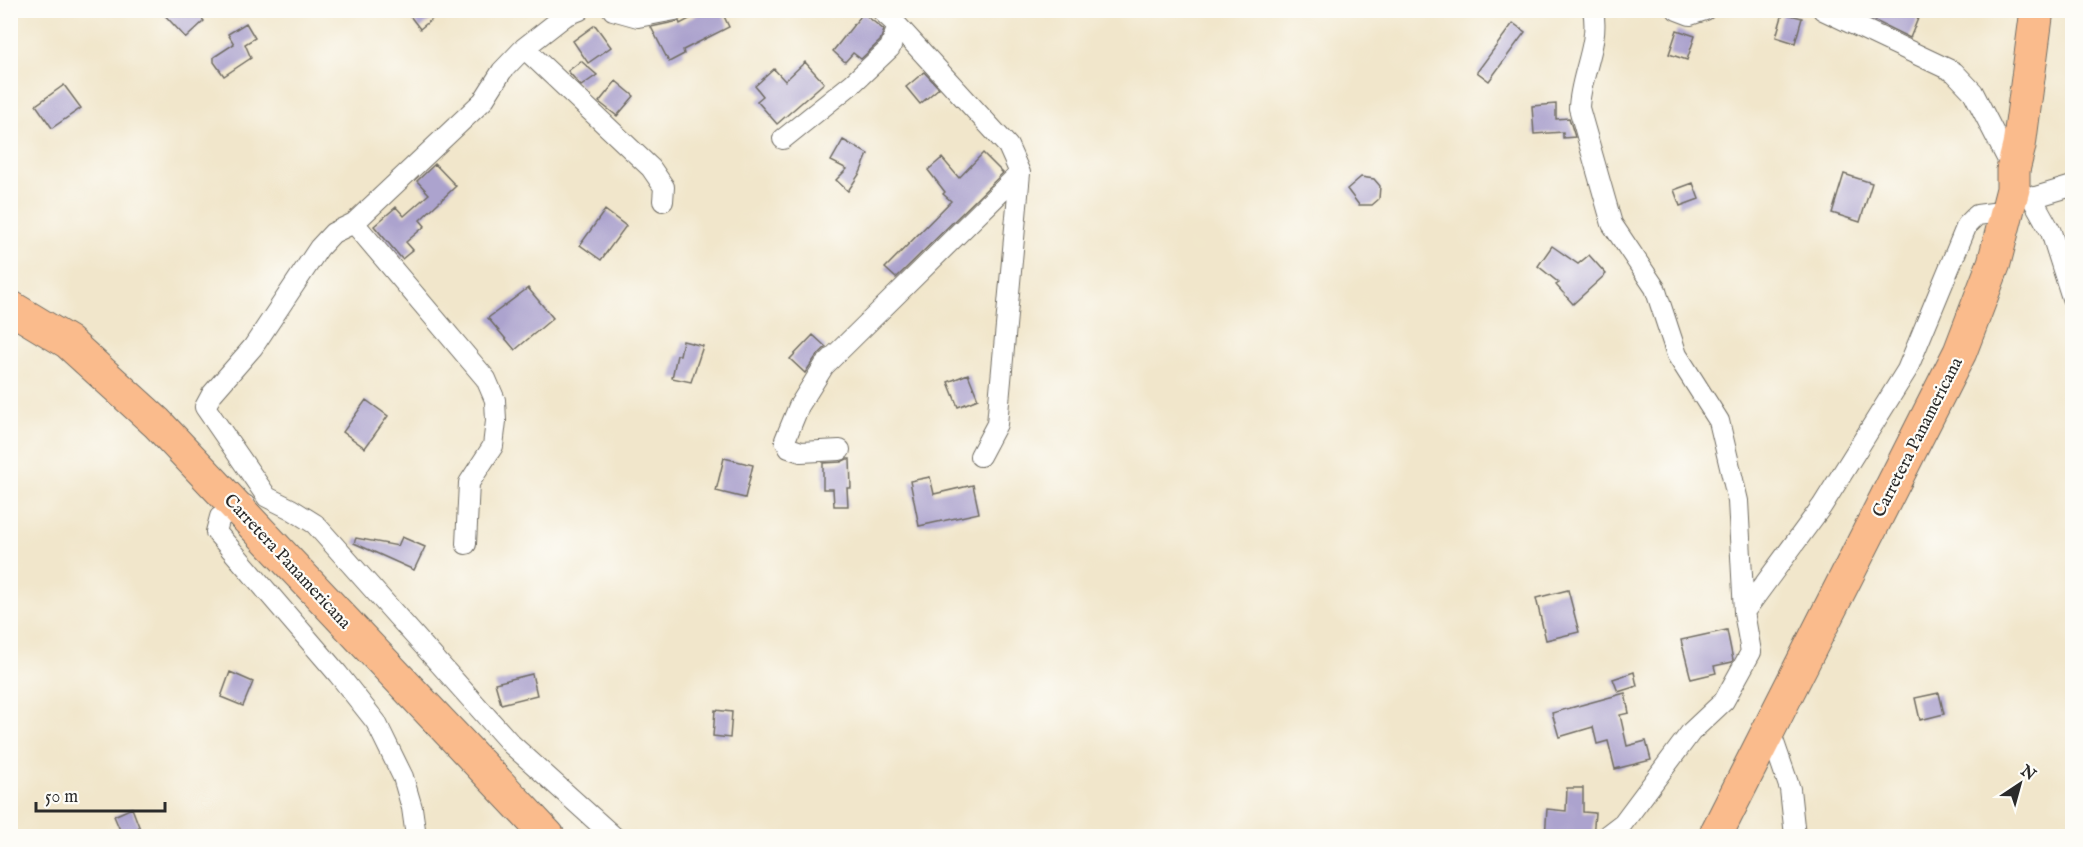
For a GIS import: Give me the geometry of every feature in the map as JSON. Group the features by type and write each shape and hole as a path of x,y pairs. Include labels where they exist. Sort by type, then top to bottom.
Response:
{"highway":[{"name":"Carretera Panamericana","path":"1715,837 1960,352 1994,263 2016,192 2019,146 2037,10"},
{"name":"Carretera Panamericana","path":"10,307 68,342 157,423 252,502 548,837"}],"street":[{"path":"252,502 205,407 212,394 253,347 319,248 333,233 354,222 483,101 502,70 524,48 565,16 580,10"},
{"path":"613,10 638,17 675,10"},
{"path":"881,10 1008,146 1020,173 997,424 980,456"},
{"path":"1593,10 1595,30 1580,96 1580,108 1612,224 1656,288 1677,355 1719,421 1738,501 1744,612 1751,652 1724,701 1691,732 1623,823 1606,837"},
{"path":"1677,10 1690,15 1705,10"},
{"path":"1823,10 1954,72 1973,92 2016,192 2052,232 2073,298"},
{"path":"783,139 853,83 890,48 898,26"},
{"path":"524,48 651,168 664,187 663,201"},
{"path":"840,450 801,452 789,448 785,440 799,406 824,366 1020,173"},
{"path":"1744,612 1822,506 1907,370 1967,225 1977,215 2016,192 2073,186"},
{"path":"354,222 486,379 495,400 496,421 492,446 469,483 466,544"},
{"path":"416,837 412,808 403,777 376,722 338,674 216,532 220,517 252,502 291,509 315,524 511,744 613,837"},
{"path":"1769,728 1790,789 1795,837"}],"building":[{"path":"160,10 194,10 204,21 186,38"},
{"path":"417,10 443,10 420,29 410,16"},
{"path":"706,10 721,10 729,27 683,50 684,54 669,62 651,27 679,21 680,24"},
{"path":"1865,10 1907,10 1919,16 1910,38 1863,15"},
{"path":"863,13 884,30 880,41 861,59 853,53 845,62 833,51"},
{"path":"1783,13 1802,18 1795,43 1776,37"},
{"path":"246,23 255,38 245,44 251,58 224,76 214,62 214,57 234,44 228,34"},
{"path":"1513,23 1525,32 1489,81 1477,72"},
{"path":"595,25 611,47 588,63 573,41"},
{"path":"1677,30 1695,36 1687,60 1669,54"},
{"path":"581,61 597,75 581,86 568,71"},
{"path":"805,62 824,83 777,124 757,101 763,96 755,86 774,69 785,81"},
{"path":"924,72 939,88 920,104 906,87"},
{"path":"616,81 634,96 617,116 599,102"},
{"path":"64,85 81,108 52,128 36,105"},
{"path":"1556,104 1556,119 1569,118 1575,137 1563,138 1563,132 1534,134 1532,106"},
{"path":"843,140 868,154 860,173 848,191 836,180 847,169 831,161"},
{"path":"983,153 1003,173 896,278 885,268 951,201 943,194 945,192 928,170 942,158 959,178"},
{"path":"435,164 456,186 420,220 425,226 406,242 413,250 402,259 374,226 396,207 404,216 429,194 417,181"},
{"path":"1844,174 1872,183 1860,222 1832,213"},
{"path":"1361,177 1374,179 1380,186 1379,199 1372,205 1359,205 1347,189"},
{"path":"1693,183 1699,199 1680,206 1674,190"},
{"path":"605,210 626,226 601,260 580,245"},
{"path":"1552,246 1578,264 1589,255 1606,274 1573,304 1556,285 1559,283 1538,266"},
{"path":"528,288 553,318 515,350 488,318"},
{"path":"813,335 826,347 805,373 790,359"},
{"path":"683,341 703,346 691,382 672,378"},
{"path":"968,374 978,399 958,407 948,382"},
{"path":"366,400 388,416 365,448 343,432"},
{"path":"724,458 753,465 745,498 716,491"},
{"path":"850,459 851,488 847,488 848,506 834,506 833,489 823,489 823,463 841,462"},
{"path":"930,477 934,494 973,485 979,513 919,526 910,481"},
{"path":"402,537 425,547 414,570 354,543 356,538 398,546"},
{"path":"1568,590 1579,632 1546,640 1536,598"},
{"path":"1727,630 1732,662 1714,666 1716,673 1691,679 1681,640"},
{"path":"230,672 253,682 243,706 221,697"},
{"path":"1634,672 1637,686 1618,692 1613,679"},
{"path":"532,674 537,695 501,704 495,683"},
{"path":"1625,693 1629,713 1620,715 1627,746 1646,741 1651,760 1615,769 1608,741 1597,744 1593,727 1559,737 1552,713"},
{"path":"1939,693 1944,714 1920,720 1915,698"},
{"path":"715,710 732,712 730,738 713,736"},
{"path":"1567,788 1583,788 1583,812 1595,813 1593,837 1545,837 1547,809 1566,811"},
{"path":"132,808 143,837 123,837 114,816"}]}
